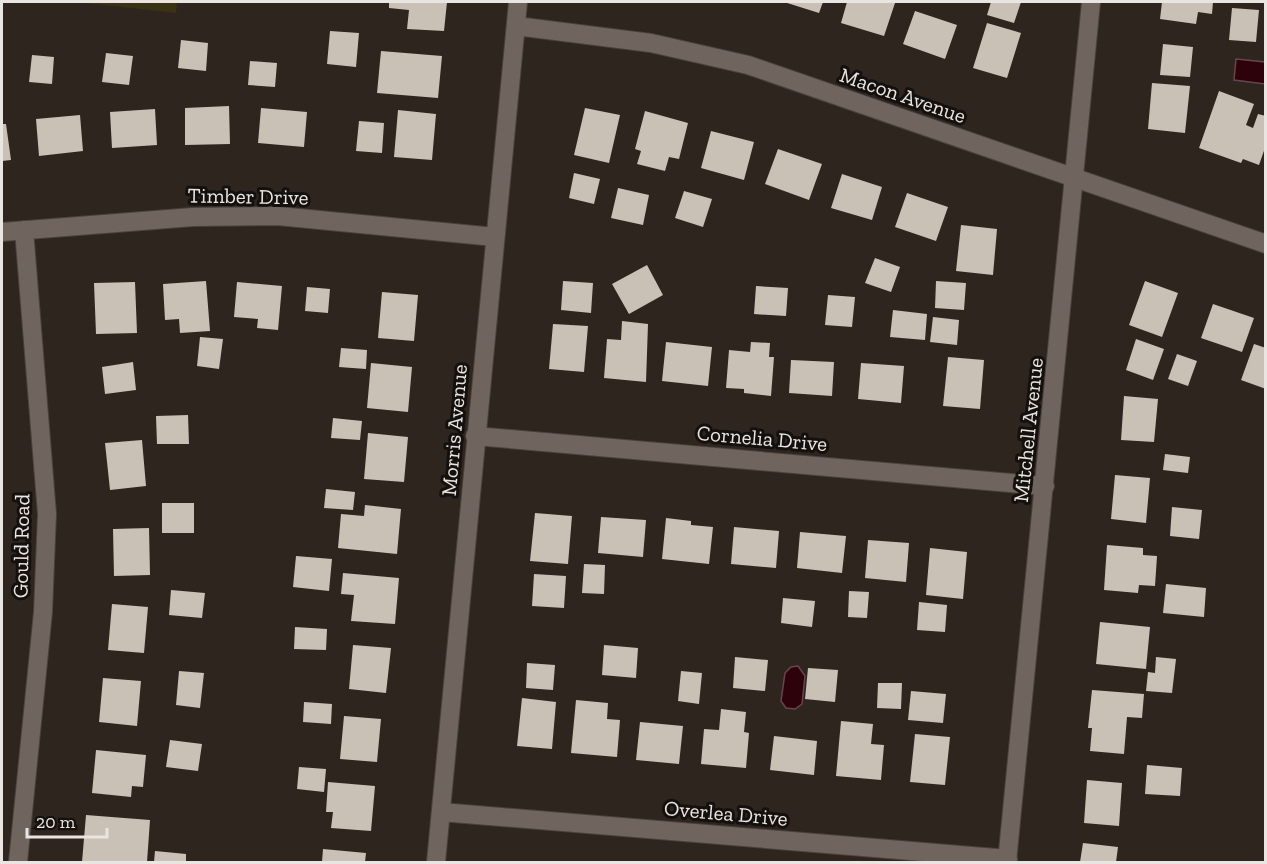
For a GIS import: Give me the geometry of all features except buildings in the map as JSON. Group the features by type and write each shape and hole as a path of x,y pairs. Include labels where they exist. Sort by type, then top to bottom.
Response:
{"street":[{"name":"Morris Avenue","path":"436,862 518,2"},
{"name":"Mitchell Avenue","path":"1007,861 1076,178 1091,2"},
{"name":"Macon Avenue","path":"516,26 651,43 748,65 1266,244"},
{"name":"Timber Drive","path":"2,232 193,217 278,216 495,237"},
{"name":"Gould Road","path":"18,862 43,612 47,514 24,230"},
{"name":"Cornelia Drive","path":"475,436 1045,486"},
{"name":"Overlea Drive","path":"441,812 1007,861"}],"shaded area":[{"path":"77,2 177,2 176,13"},
{"path":"1236,59 1265,62 1265,84 1234,80"},
{"path":"798,666 805,676 802,704 795,709 786,708 781,701 785,673 791,667"}]}
